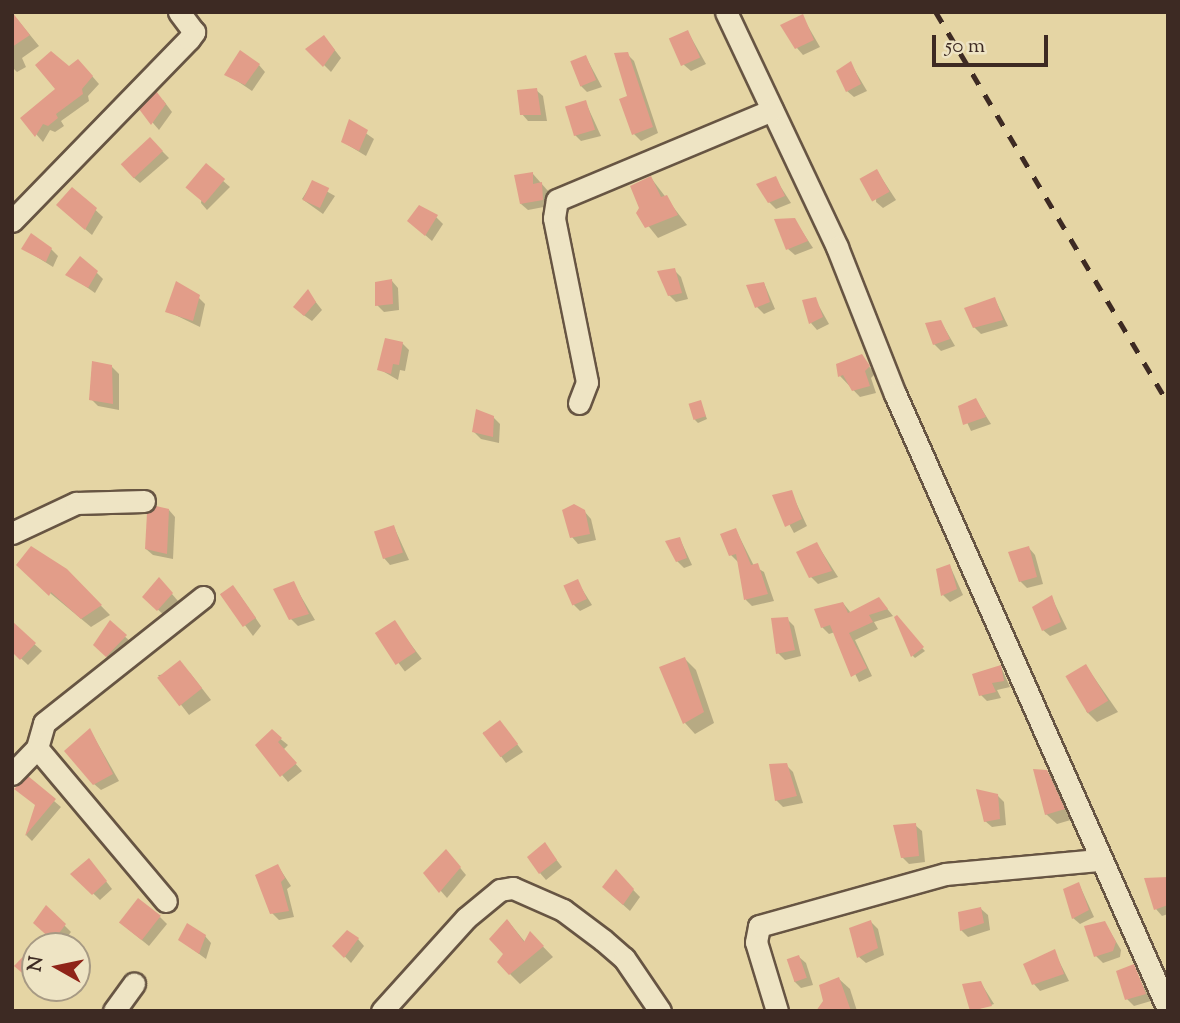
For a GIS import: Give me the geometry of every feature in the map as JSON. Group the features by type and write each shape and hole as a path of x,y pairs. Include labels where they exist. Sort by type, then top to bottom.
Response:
{"street":[{"path":"12,221 189,39 194,32 179,12"},
{"path":"726,12 837,247 895,394 1020,670 1098,860 1168,1009"},
{"path":"579,403 587,382 554,218 557,200 772,110"},
{"path":"12,533 76,503 144,501"},
{"path":"12,774 37,748 44,723 203,597"},
{"path":"37,748 166,901"},
{"path":"777,1011 757,942 759,926 946,874 1098,860"},
{"path":"382,1011 466,918 500,890 513,888 563,911 603,940 624,958 660,1011"},
{"path":"114,1011 134,983"}],"building":[{"path":"12,12 30,35 12,47"},
{"path":"803,14 814,40 795,49 780,25"},
{"path":"688,30 700,57 681,66 669,39"},
{"path":"324,35 335,50 323,67 305,49"},
{"path":"240,50 260,64 245,85 224,75"},
{"path":"51,51 69,66 78,59 93,76 82,89 83,94 56,114 58,118 48,126 43,124 35,137 20,118 55,89 35,65"},
{"path":"628,52 653,127 632,135 619,99 627,96 614,53"},
{"path":"586,55 596,80 580,86 570,61"},
{"path":"851,61 861,84 846,92 836,71"},
{"path":"537,88 541,115 520,115 517,90"},
{"path":"156,91 166,104 151,125 139,109"},
{"path":"586,100 595,130 574,136 565,106"},
{"path":"349,119 368,130 359,151 341,142"},
{"path":"150,137 163,151 134,178 121,164"},
{"path":"206,163 225,179 205,204 185,188"},
{"path":"877,169 890,192 872,201 860,179"},
{"path":"533,172 533,184 542,182 543,200 520,204 514,175"},
{"path":"651,176 661,197 667,195 678,215 645,228 636,213 639,208 630,186"},
{"path":"776,176 785,196 768,203 756,184"},
{"path":"312,180 329,188 320,208 303,200"},
{"path":"72,187 97,208 85,230 56,205"},
{"path":"419,205 438,215 425,236 407,221"},
{"path":"795,218 808,241 786,250 774,219"},
{"path":"31,233 52,248 46,262 21,249"},
{"path":"80,256 98,271 88,288 65,275"},
{"path":"675,268 682,293 668,296 657,271"},
{"path":"392,279 393,304 375,306 375,282"},
{"path":"176,281 200,295 193,321 165,312"},
{"path":"764,282 770,302 755,308 746,285"},
{"path":"308,289 316,302 304,316 293,307"},
{"path":"816,297 823,317 809,324 802,300"},
{"path":"995,297 1003,320 973,328 964,308"},
{"path":"941,320 950,339 933,345 925,323"},
{"path":"385,338 403,342 399,365 393,364 391,374 377,370"},
{"path":"862,354 870,366 865,371 870,386 852,391 843,375 838,377 836,364"},
{"path":"92,361 112,365 113,404 89,400"},
{"path":"976,398 986,417 963,425 958,406"},
{"path":"701,400 706,416 694,420 689,404"},
{"path":"476,409 494,416 493,437 472,432"},
{"path":"792,490 802,519 785,527 772,495"},
{"path":"574,504 585,510 590,534 570,538 562,510"},
{"path":"156,506 169,509 167,554 145,549 147,513"},
{"path":"394,525 403,553 383,559 374,531"},
{"path":"736,528 751,565 758,563 768,594 744,600 736,554 729,556 720,534"},
{"path":"680,537 687,558 676,562 665,541"},
{"path":"817,542 832,571 809,578 796,552"},
{"path":"31,546 67,569 102,605 81,619 51,592 49,596 16,565"},
{"path":"1029,546 1037,577 1019,582 1008,552"},
{"path":"950,564 957,589 941,596 936,569"},
{"path":"159,577 173,593 157,611 142,597"},
{"path":"578,579 587,599 572,606 563,586"},
{"path":"294,581 309,614 289,620 273,589"},
{"path":"233,585 256,618 243,627 220,594"},
{"path":"1052,595 1061,622 1042,631 1032,607"},
{"path":"879,597 888,609 869,615 873,622 849,633 867,668 851,677 830,625 821,628 814,609 843,602 848,613"},
{"path":"897,615 924,647 911,657 894,617"},
{"path":"788,617 795,650 776,654 771,618"},
{"path":"110,620 127,635 106,657 93,645"},
{"path":"395,620 416,652 396,665 375,633"},
{"path":"12,621 36,643 20,660 12,652"},
{"path":"685,657 704,712 683,724 659,667"},
{"path":"180,660 202,688 179,706 157,678"},
{"path":"1086,664 1108,701 1088,713 1065,676"},
{"path":"1001,665 1004,681 992,683 996,692 979,696 972,674"},
{"path":"500,720 518,744 500,757 482,733"},
{"path":"90,728 113,774 93,785 64,751"},
{"path":"272,729 282,738 278,742 297,763 280,777 255,745"},
{"path":"787,763 797,796 775,801 769,764"},
{"path":"1033,769 1047,770 1065,809 1045,815"},
{"path":"28,776 56,799 25,836 35,805 14,789"},
{"path":"976,789 998,794 1000,819 984,822"},
{"path":"916,823 919,856 901,858 893,825"},
{"path":"545,842 557,860 539,874 527,857"},
{"path":"446,849 461,867 439,893 423,873"},
{"path":"89,858 107,881 92,895 70,874"},
{"path":"278,864 285,878 281,882 289,911 270,914 255,875"},
{"path":"616,869 634,889 623,905 602,887"},
{"path":"1168,877 1168,905 1154,910 1144,878"},
{"path":"1079,882 1089,910 1072,919 1063,889"},
{"path":"138,898 161,916 142,940 119,922"},
{"path":"46,905 66,924 60,932 43,932 33,923"},
{"path":"981,907 984,923 960,931 958,912"},
{"path":"507,919 524,942 530,931 544,946 509,975 497,962 503,954 489,939"},
{"path":"871,920 878,948 857,958 849,928"},
{"path":"1105,921 1116,942 1113,951 1094,957 1084,926"},
{"path":"187,923 206,935 199,954 178,940"},
{"path":"347,930 359,938 344,958 332,946"},
{"path":"1055,949 1064,974 1032,985 1023,964"},
{"path":"799,955 807,978 795,982 787,959"},
{"path":"21,959 21,972 14,966"},
{"path":"1134,964 1146,994 1125,1000 1116,971"},
{"path":"839,977 851,1011 816,1011 823,1001 819,985"},
{"path":"981,981 992,1006 970,1011 962,984"}],"railway":[{"path":"936,12 1168,402"}]}
